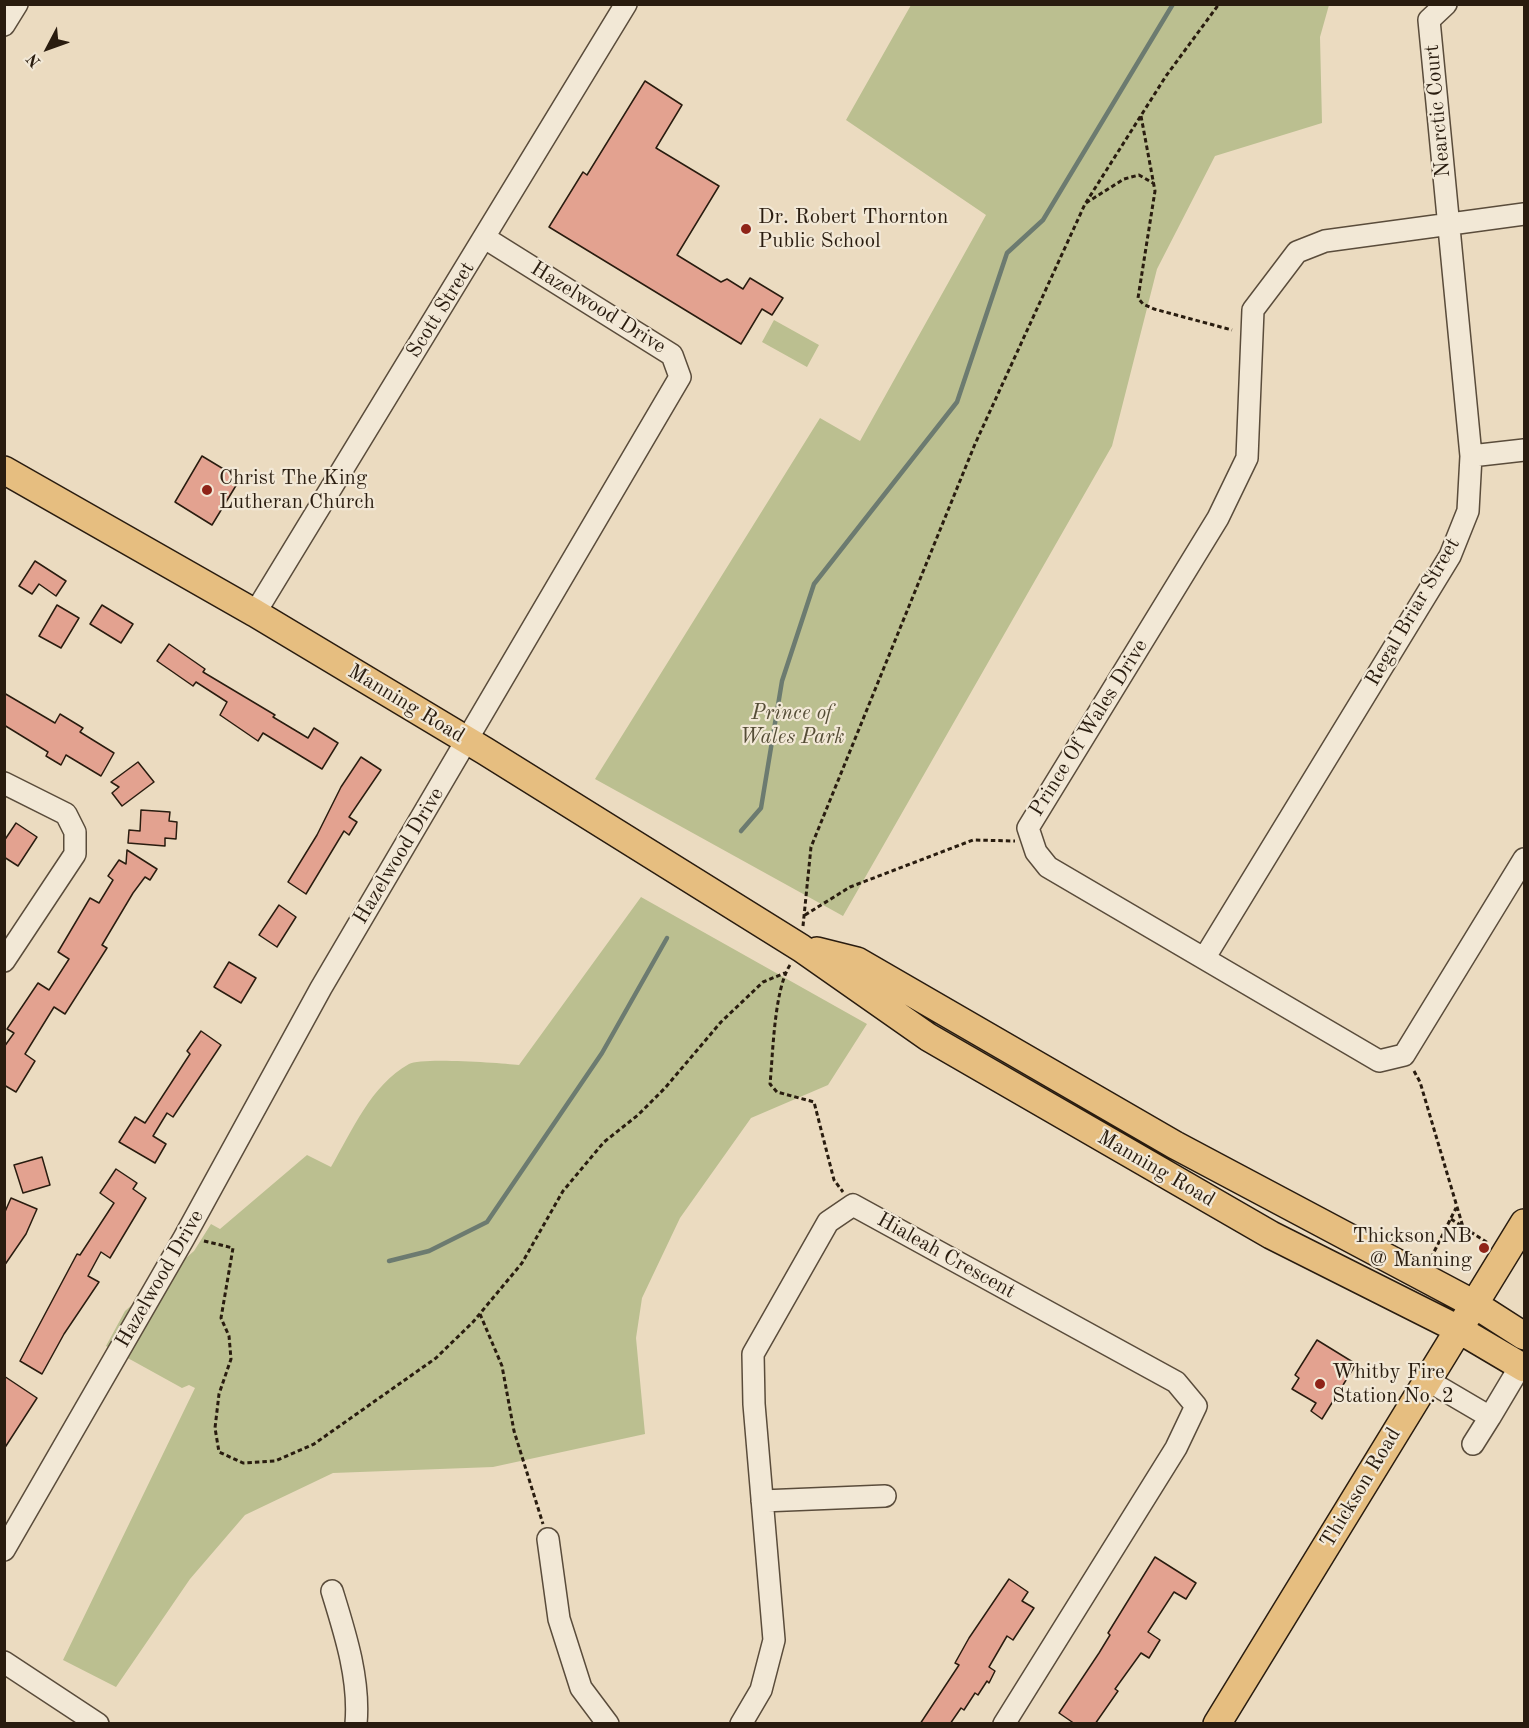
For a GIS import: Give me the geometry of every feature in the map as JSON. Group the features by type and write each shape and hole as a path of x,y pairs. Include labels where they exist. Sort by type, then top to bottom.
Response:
{"main road":[{"name":"Manning Road","path":"4,470 255,613 467,741 801,948 928,1037 1271,1235 1458,1329 1523,1366"},
{"name":"Manning Road","path":"801,948 857,961 1175,1145 1474,1304 1524,1336"},
{"name":"Thickson Road","path":"1217,1724 1524,1223"}],"street":[{"path":"4,25 17,4"},
{"name":"Scott Street","path":"255,613 626,4"},
{"name":"Nearctic Court","path":"1446,4 1429,20 1448,224"},
{"name":"Prince Of Wales Drive","path":"1404,1055 1379,1061 1048,867 1036,852 1028,828 1218,519 1247,458 1253,310 1297,252 1325,241 1524,214"},
{"name":"Regal Briar Street","path":"1204,957 1450,556 1468,511 1472,456 1448,224"},
{"name":"Hazelwood Drive","path":"4,1550 184,1238 321,988 680,377 672,355 485,238"},
{"path":"1472,456 1524,450"},
{"path":"4,783 66,814 75,832 75,854 4,961"},
{"path":"1404,1055 1524,859"},
{"name":"Hialeah Crescent","path":"741,1724 761,1689 774,1640 753,1354 828,1222 853,1205 1176,1382 1196,1406 1176,1448 1004,1724"},
{"path":"1473,1444 1523,1366"},
{"path":"1427,1380 1490,1417"},
{"path":"762,1501 885,1496"},
{"path":"548,1539 559,1619 581,1688 608,1724"},
{"path":"332,1591 348,1641 358,1706 356,1724"},
{"path":"4,1662 98,1724"}],"path":[{"path":"853,1205 834,1180 814,1102 777,1092 770,1084 776,1019 785,973 801,948 811,847 975,444 1085,204 1166,76 1219,4"},
{"path":"1141,116 1155,185 1154,212 1138,288 1138,298 1143,304 1154,309 1232,330"},
{"path":"1085,204 1125,179 1139,175 1149,179 1155,185"},
{"path":"805,915 850,887 973,840 1032,841"},
{"path":"184,1238 210,1241 233,1248 221,1318 230,1336 231,1359 219,1394 214,1428 219,1452 243,1463 275,1461 314,1444 436,1358 480,1314 522,1263 563,1191 604,1142 645,1108 738,1006 764,982 785,973"},
{"path":"1404,1055 1420,1082 1463,1227"},
{"path":"1422,1276 1457,1207"},
{"path":"1451,1219 1505,1254"},
{"path":"480,1314 502,1366 514,1431 548,1539"}],"green space":[{"name":"Prince of Wales Park","path":"911,5 1329,5 1320,37 1322,123 1215,156 1157,269 1112,446 843,916 595,779 820,418 860,441 986,215 846,120"},
{"path":"774,320 819,345 807,367 762,342"},
{"path":"641,897 867,1024 828,1085 751,1118 680,1218 642,1298 636,1338 645,1434 493,1467 333,1473 245,1515 190,1579 116,1687 63,1660 195,1388 189,1385 182,1388 106,1346 125,1311 194,1251 211,1224 220,1229 307,1155 331,1167 373,1096 396,1073 409,1064 444,1061 519,1065"}],"building":[{"path":"645,81 682,105 656,148 719,186 677,255 721,282 727,279 743,289 750,278 783,298 772,315 762,309 741,344 549,227 583,172 587,175"},
{"name":"Christ The King Lutheran Church","path":"202,456 240,479 212,525 175,502"},
{"path":"35,561 66,581 56,596 39,584 32,594 19,586"},
{"path":"57,605 79,618 61,648 39,636"},
{"path":"102,605 133,624 121,643 90,624"},
{"path":"169,644 205,669 203,672 275,715 273,717 308,738 314,728 338,743 322,769 263,733 258,741 220,715 227,702 196,682 193,686 157,661"},
{"path":"4,693 55,723 60,714 83,728 80,732 114,753 101,776 66,755 61,765 46,756 48,752 4,725"},
{"path":"361,757 381,770 349,817 357,822 349,835 344,831 306,894 288,882 317,835 341,787"},
{"path":"138,762 154,782 122,806 112,793 119,787 111,782"},
{"path":"141,810 170,812 169,821 177,822 176,839 165,838 165,846 128,843 129,830 140,831"},
{"path":"16,823 37,837 18,866 4,857 4,841"},
{"path":"127,850 157,869 150,880 145,877 133,893 102,945 107,948 65,1014 54,1007 25,1054 35,1061 16,1092 4,1085 4,1047 14,1033 7,1029 38,983 49,990 69,959 58,952 90,898 99,903 113,880 108,876 119,860 126,864"},
{"path":"279,905 296,917 277,947 259,935"},
{"path":"229,962 256,978 241,1003 214,987"},
{"path":"201,1031 221,1045 173,1117 167,1113 153,1136 166,1144 155,1163 119,1142 135,1117 145,1123 190,1054 187,1051"},
{"path":"42,1157 50,1185 23,1193 14,1165"},
{"path":"116,1169 137,1183 133,1189 146,1198 110,1258 101,1252 88,1276 99,1282 64,1334 42,1374 20,1361 77,1254 80,1255 114,1203 100,1193"},
{"path":"11,1198 37,1209 26,1234 4,1266 4,1214"},
{"name":"Whitby Fire Station No. 2","path":"1317,1340 1356,1364 1322,1419 1311,1411 1316,1403 1292,1389 1299,1378 1295,1375"},
{"path":"4,1376 37,1398 4,1449"},
{"path":"1155,1557 1196,1583 1186,1599 1174,1592 1148,1632 1160,1640 1149,1658 1141,1653 1115,1689 1118,1691 1095,1724 1075,1724 1059,1713 1099,1653 1110,1635 1108,1633"},
{"path":"1009,1579 1028,1592 1022,1601 1034,1608 1013,1640 1007,1636 989,1667 995,1671 989,1683 987,1681 978,1695 975,1693 964,1710 961,1708 950,1724 920,1724 959,1665 955,1663 969,1638"}],"waterway":[{"path":"741,831 761,808 782,681 814,584 957,402 1007,253 1043,220 1173,4"},
{"path":"389,1261 429,1251 487,1222 602,1053 667,938"}],"place":[{"name":"Dr. Robert Thornton Public School","path":"746,229"},
{"name":"Christ The King Lutheran Church","path":"207,490"},
{"name":"Thickson NB @ Manning","path":"1484,1248"},
{"name":"Whitby Fire Station No. 2","path":"1320,1384"}]}
